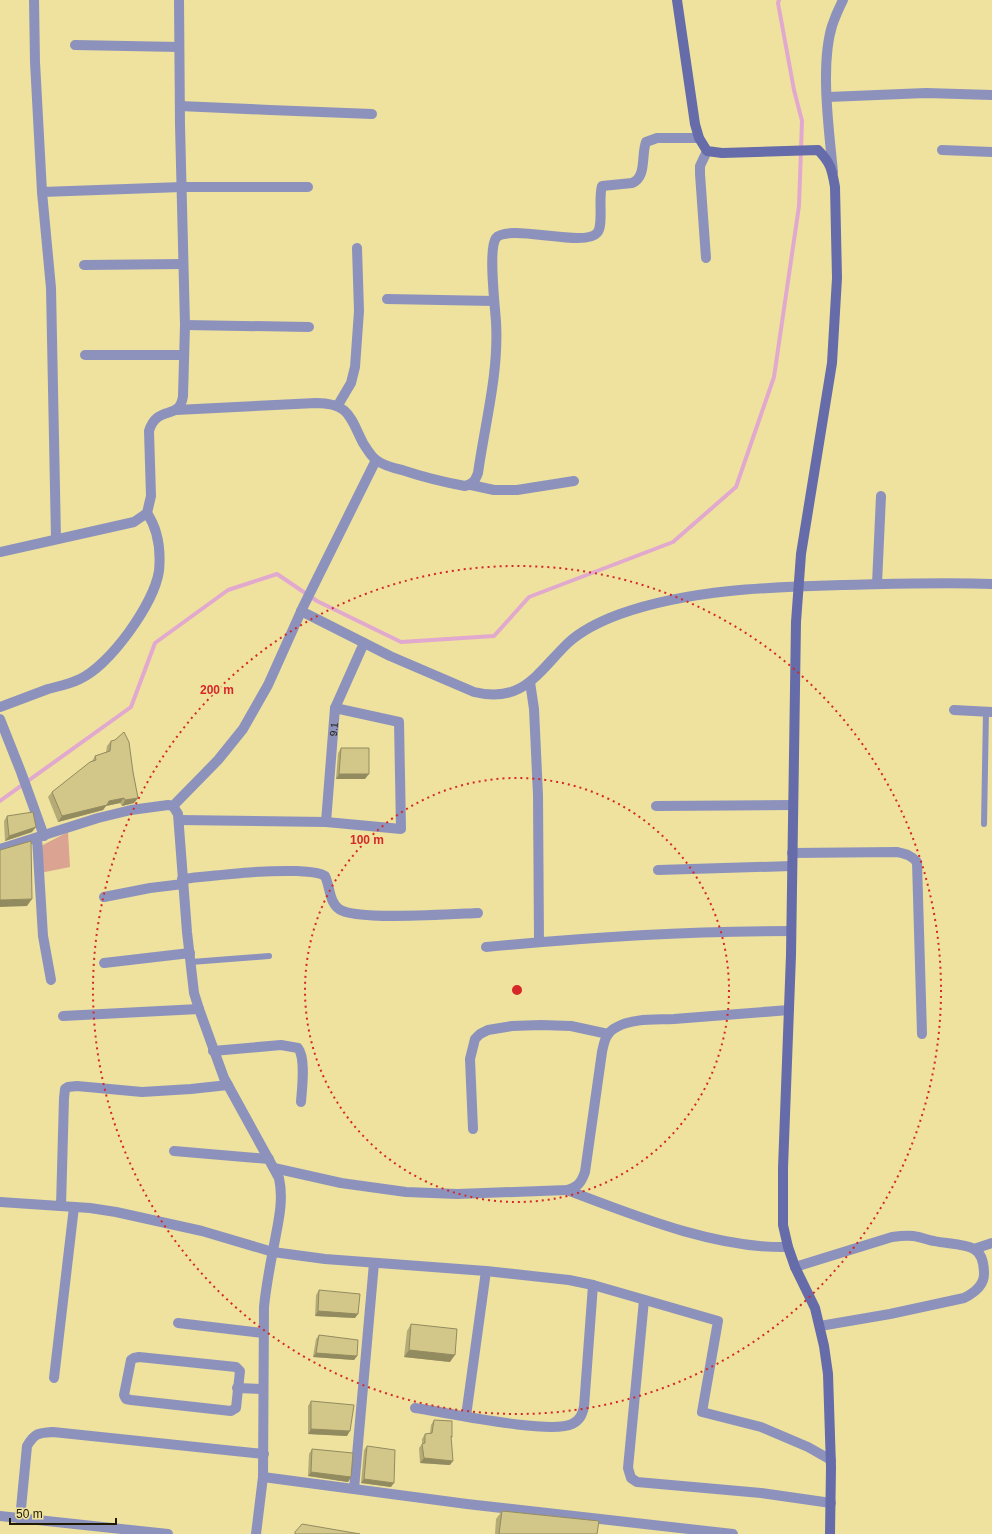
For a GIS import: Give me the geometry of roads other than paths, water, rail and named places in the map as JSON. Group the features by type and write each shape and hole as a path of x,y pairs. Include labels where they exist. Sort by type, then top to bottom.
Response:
{"main road":[{"path":"677,0 692,106 699,138 707,151 722,153 818,150 827,159 833,174 836,204 837,264 832,362 808,505 798,586 796,622 791,931 784,1108 783,1183 783,1225 788,1247 795,1267 815,1308 820,1326 828,1374 831,1503 830,1534"}],"street":[{"path":"34,0 35,62 42,192 51,288 56,539"},
{"path":"176,410 180,407 184,396 185,325 178,47 179,0"},
{"path":"833,174 828,97 828,48 832,26 843,0"},
{"path":"75,45 178,47"},
{"path":"828,97 926,93 992,95"},
{"path":"180,106 372,114"},
{"path":"471,485 478,473 492,392 496,353 493,243 499,235 511,232 571,238 588,238 593,236 597,233 600,227 600,195 602,186 632,183 636,181 642,172 644,147 646,142 650,139 663,137 699,138"},
{"path":"942,150 992,152"},
{"path":"706,258 700,166 707,151"},
{"path":"42,192 182,187 308,187"},
{"path":"338,405 351,383 355,367 359,311 357,248"},
{"path":"84,265 184,264"},
{"path":"387,299 494,301"},
{"path":"185,325 309,328"},
{"path":"85,355 184,355"},
{"path":"0,552 134,522 147,513 151,496 149,431 151,423 155,418 176,410 327,403 338,405 344,409 350,416 368,452 376,460 390,466 428,478 459,485 471,485 494,490 517,490 574,481"},
{"path":"0,849 98,818 131,810 159,806 173,806 218,760 243,728 268,685 302,609 376,460"},
{"path":"877,584 881,496"},
{"path":"0,707 80,679 109,657 122,642 138,619 150,594 158,572 160,550 158,536 153,522 147,513"},
{"path":"302,609 390,656 480,694 501,696 516,691 530,682 581,633 596,624 619,614 645,606 701,594 798,586 992,584"},
{"name":"9.1","path":"326,822 335,708 364,643"},
{"path":"530,682 534,709 538,795 540,942"},
{"path":"179,820 326,822 401,829 399,722 335,708"},
{"path":"954,710 989,712"},
{"path":"0,719 36,813 41,837 43,936 51,980"},
{"path":"656,806 793,805"},
{"path":"173,806 178,814 179,820 182,882 194,993 213,1051 228,1084 279,1178 282,1199 265,1300 263,1333 264,1454 263,1477 256,1534"},
{"path":"792,853 883,852 905,854 912,857 917,862 922,1034"},
{"path":"658,870 792,866"},
{"path":"104,897 182,882 254,871 272,870 316,872 325,876 335,906 339,910 351,914 374,916 478,913"},
{"path":"486,947 660,933 791,931"},
{"path":"104,963 190,958"},
{"path":"63,1016 199,1010"},
{"path":"174,1150 271,1164 341,1183 406,1192 457,1194 567,1190 576,1188 581,1182 585,1172 604,1040 616,1027 629,1022 789,1010"},
{"path":"473,1129 470,1059 475,1039 480,1034 494,1029 542,1025 571,1026 608,1034"},
{"path":"213,1051 281,1045 298,1048 302,1052 301,1102"},
{"path":"61,1206 64,1098 65,1089 68,1086 142,1092 191,1089 228,1084"},
{"path":"567,1190 631,1214 704,1236 750,1246 788,1247"},
{"path":"0,1202 74,1207 116,1212 202,1231 273,1252 325,1259 486,1271 569,1280 594,1285 718,1321 702,1412 761,1427 808,1447 830,1460"},
{"path":"54,1378 74,1207"},
{"path":"795,1267 892,1237 904,1235 974,1249 980,1254 983,1260 984,1278 980,1286 973,1294 948,1302 820,1326"},
{"path":"974,1249 992,1243"},
{"path":"354,1489 374,1263"},
{"path":"466,1416 486,1271"},
{"path":"415,1408 533,1426 572,1424 581,1417 584,1408 594,1285"},
{"path":"644,1300 628,1468 631,1478 637,1482 762,1493 831,1503"},
{"path":"178,1323 263,1333"},
{"path":"139,1357 236,1367 240,1371 237,1388 236,1408 231,1411 131,1400 126,1398 124,1395 131,1360 139,1357"},
{"path":"237,1388 263,1389"},
{"path":"20,1519 27,1446 33,1437 43,1433 53,1432 264,1454"},
{"path":"263,1477 467,1504 733,1534"},
{"path":"0,1516 168,1534"}],"lane":[{"path":"984,824 989,712"},
{"path":"190,958 270,956"}],"waterway":[{"path":"0,801 131,707 155,643 228,590 277,574 317,601 401,642 494,636 529,597 673,542 736,487 774,377 799,206 802,121 794,90 778,3 779,0"}]}
